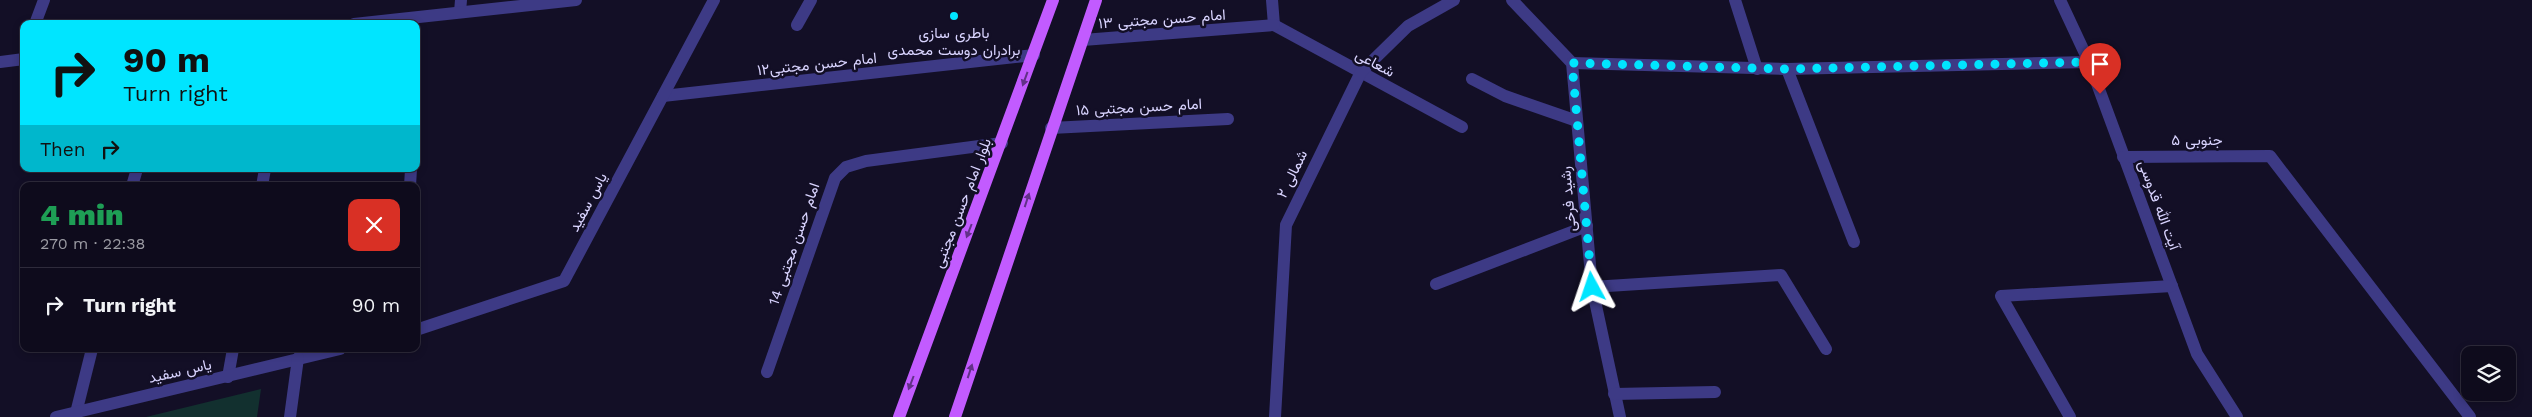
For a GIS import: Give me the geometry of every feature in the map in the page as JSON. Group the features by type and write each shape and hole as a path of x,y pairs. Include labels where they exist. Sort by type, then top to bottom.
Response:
{"main road":[{"name":"بلوار امام حسن مجتبی","path":"899,417 1002,143 1053,0"},
{"path":"955,417 1051,128 1096,0"}],"street":[{"path":"36,20 44,0"},
{"path":"460,12 461,0"},
{"path":"389,20 576,0"},
{"name":"یاس سفید","path":"420,329 564,281 714,0"},
{"path":"797,25 811,0"},
{"path":"1272,0 1274,25"},
{"name":"۲ شمالی","path":"1275,417 1286,225 1361,72 1408,26 1454,0"},
{"path":"1512,0 1572,63 1786,69 2089,62"},
{"path":"1735,0 1757,69"},
{"name":"آیت الله قدوسی","path":"2060,0 2089,62 2197,354 2237,417"},
{"name":"امام حسن مجتبی ۱۳","path":"1083,40 1274,25"},
{"name":"شعاعی","path":"1274,25 1462,127"},
{"name":"امام حسن مجتبی۱۲","path":"663,96 1034,55"},
{"path":"0,62 20,59"},
{"name":"رشید فرخی","path":"1572,63 1592,287 1620,417"},
{"path":"1786,69 1854,242"},
{"path":"1472,79 1504,96 1577,121"},
{"name":"امام حسن مجتبی ۱۵","path":"1051,128 1228,119"},
{"name":"امام حسن مجتبی 14","path":"768,372 835,178 846,167 866,161 1002,143"},
{"name":"۵ جنوبی","path":"2124,157 2270,156 2470,417"},
{"path":"1436,284 1587,226"},
{"path":"1592,287 1781,275 1826,350"},
{"path":"2070,417 2001,296 2172,286"},
{"path":"76,412 91,352"},
{"path":"228,376 232,352"},
{"name":"یاس سفید","path":"56,417 326,352"},
{"path":"290,417 298,358"},
{"path":"1614,394 1715,392"}],"green space":[{"path":"261,389 257,417 146,417"}],"place":[{"name":"باطری سازی برادران دوست محمدی","path":"954,16"}],"route":[{"path":"1592,287 1572,63 1786,69 2089,62 2100,94"}]}
